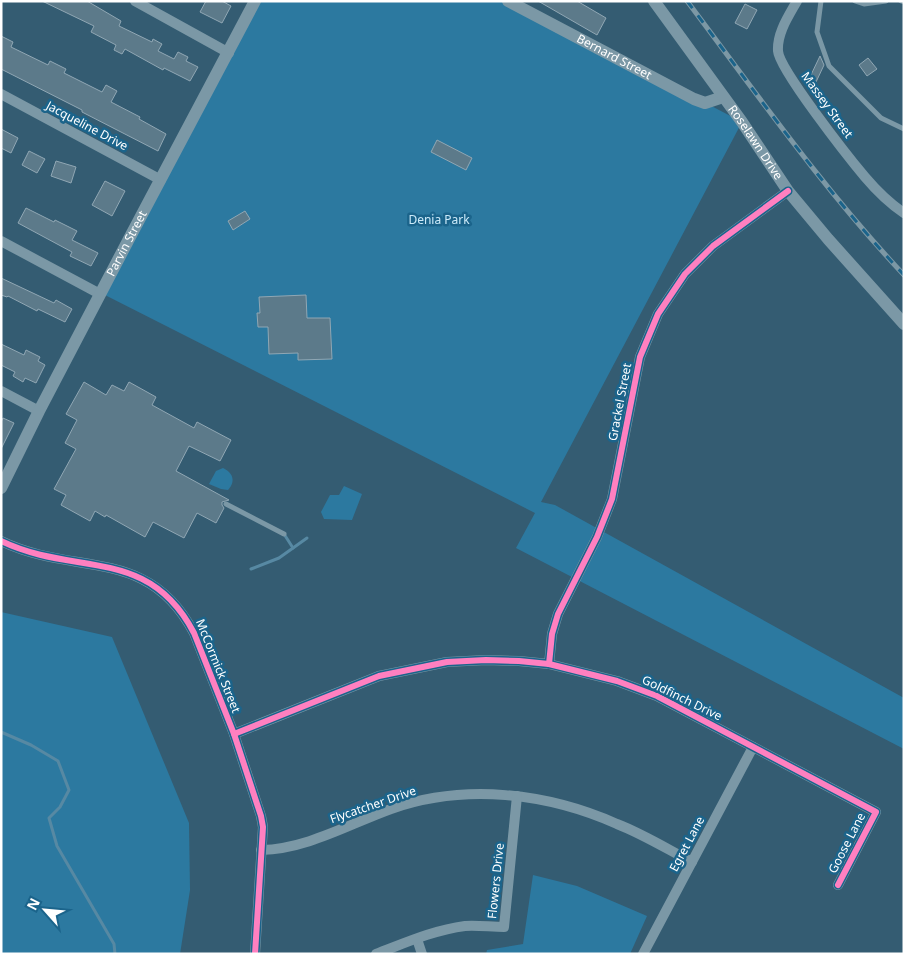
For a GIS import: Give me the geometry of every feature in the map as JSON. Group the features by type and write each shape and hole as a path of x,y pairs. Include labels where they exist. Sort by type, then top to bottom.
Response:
{"street":[{"path":"135,1 229,53"},
{"name":"Parvin Street","path":"1,488 100,294 255,1"},
{"name":"Bernard Street","path":"508,1 694,99 705,103 723,97"},
{"name":"Roselawn Drive","path":"654,1 788,191 904,324"},
{"name":"Massey Street","path":"797,1 779,38 779,59 827,128 865,177 901,211"},
{"name":"Jacqueline Drive","path":"1,94 161,180"},
{"name":"Grackel Street","path":"549,664 552,634 558,614 597,537 612,499 640,358 658,314 685,274 714,246 788,191"},
{"path":"1,241 100,294"},
{"path":"1,390 39,411"},
{"name":"McCormick Street","path":"1,541 23,550 135,575 169,596 187,620 194,633 234,734 258,804 263,828 254,954"},
{"name":"Goldfinch Drive","path":"234,734 387,674 447,662 486,660 549,664 639,688 876,812"},
{"name":"Egret Lane","path":"643,954 753,747"},
{"name":"Flycatcher Drive","path":"261,850 299,845 392,808 420,800 468,794 516,796 559,803 629,829 692,862"},
{"name":"Flowers Drive","path":"376,954 455,928 468,926 504,927 516,796"},
{"name":"Goose Lane","path":"838,885 876,812"},
{"path":"417,939 422,954"}],"lane":[{"path":"821,1 817,32 829,66 881,118 904,129"},
{"path":"856,1 864,4 886,1"},
{"path":"226,504 284,534"}],"green space":[{"name":"Denia Park","path":"255,1 510,1 742,122 541,502 555,505 904,698 904,749 516,548 535,513 101,293"},
{"path":"223,468 229,472 233,480 228,490 209,484 216,471"},
{"path":"344,486 362,494 352,520 324,519 321,512 330,495 339,495"},
{"path":"1,612 112,637 189,823 190,890 180,954 1,954"},
{"path":"533,875 577,886 647,916 630,954 486,954 487,950 523,944"}],"building":[{"path":"42,1 87,1 121,21 119,26 152,42 153,39 162,44 158,51 174,59 178,52 188,57 186,61 198,67 190,81 164,68 163,70 125,49 122,54 114,50 116,45 91,32 94,26"},
{"path":"206,1 222,1 231,6 222,23 200,12"},
{"path":"538,1 577,1 606,18 597,35"},
{"path":"745,4 757,10 747,29 735,23"},
{"path":"1,36 13,42 11,47 48,65 50,61 66,69 64,73 102,92 106,85 117,91 111,102 140,117 139,119 166,134 158,151 1,69"},
{"path":"820,56 824,65 816,82 809,79"},
{"path":"868,58 877,69 867,76 859,65"},
{"path":"1,129 18,138 11,153 1,148"},
{"path":"437,140 472,158 466,170 431,152"},
{"path":"29,151 45,159 37,173 22,165"},
{"path":"56,161 76,167 71,183 51,176"},
{"path":"105,181 125,191 112,216 92,205"},
{"path":"26,208 77,231 72,240 98,253 91,266 70,256 72,252 18,223"},
{"path":"245,211 250,219 233,230 228,221"},
{"path":"1,278 54,303 56,300 72,309 65,322 38,309 37,311 8,296 1,295"},
{"path":"306,295 307,318 330,318 332,359 298,360 298,353 269,354 268,327 258,327 257,313 260,313 259,297"},
{"path":"1,344 24,355 26,350 40,357 38,361 45,365 36,383 25,378 23,382 13,376 15,372 1,365"},
{"path":"84,382 106,395 112,385 124,391 129,382 156,397 152,405 194,428 197,422 231,440 220,461 189,446 176,471 229,500 222,502 224,508 216,523 197,513 184,538 153,522 145,537 106,515 105,517 95,511 90,521 61,505 66,495 54,489 76,449 65,443 77,420 66,414"},
{"path":"3,418 14,423 1,449 1,422"}],"waterway":[{"path":"284,534 293,548"},
{"path":"251,569 279,558 307,538"},
{"path":"1,732 31,745 58,761 69,790 60,807 49,818 57,846 114,944 115,954"}],"railway":[{"path":"687,1 819,175 904,275"}],"cycle path":[{"path":"549,664 552,634 558,614 597,537 612,499 640,357 658,314 685,274 713,246 788,191"},
{"path":"1,541 29,552 108,568 132,575 155,587 176,605 194,633 234,734 261,816 263,827 255,954"},
{"path":"234,734 379,676 447,662 486,660 549,664 617,681 657,696 876,812 838,885"}]}
